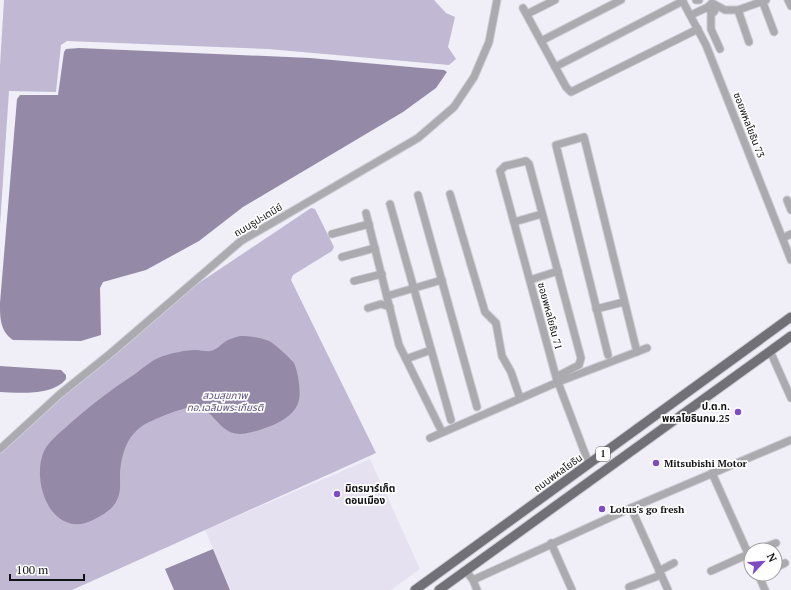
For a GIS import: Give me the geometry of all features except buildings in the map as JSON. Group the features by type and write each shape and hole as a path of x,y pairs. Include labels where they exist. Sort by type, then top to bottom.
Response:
{"main road":[{"name":"ถนนพหลโยธิน","path":"415,590 791,317"},
{"path":"773,330 774,339 778,342 787,339"},
{"name":"1","path":"439,590 787,339"},
{"path":"459,559 466,571"}],"street":[{"name":"ถนนธูปะเตมีย์","path":"0,449 60,394 111,353 241,241 418,138 454,106 474,77 489,42 497,0"},
{"path":"555,0 525,11 568,90 571,92 698,29"},
{"path":"541,41 621,0"},
{"path":"693,17 712,6 725,10 738,10 763,0 774,32"},
{"path":"788,0 791,6"},
{"path":"555,67 683,1"},
{"name":"ซอยพหลโยธิน 73","path":"683,1 693,17 706,45 791,260"},
{"path":"712,6 711,30 720,50"},
{"path":"738,10 749,42"},
{"path":"608,355 556,145 584,137 637,352"},
{"name":"ซอยพหลโยธิน 71","path":"542,214 527,161 505,166 500,171 557,379 589,464"},
{"path":"450,194 485,312 496,323 502,356 511,372 520,398"},
{"path":"418,195 477,407"},
{"path":"787,200 791,210"},
{"path":"390,204 451,420"},
{"path":"366,213 399,345 442,432"},
{"path":"430,438 520,398 557,379 579,365 581,361 542,214 514,222"},
{"path":"332,234 369,224"},
{"path":"342,257 375,248"},
{"path":"530,280 558,271"},
{"path":"354,281 382,274"},
{"path":"387,296 442,280"},
{"path":"596,309 624,302"},
{"path":"368,308 381,304 390,307"},
{"path":"557,379 646,348"},
{"path":"406,359 431,350"},
{"path":"770,351 790,394"},
{"path":"473,580 551,543 791,440"},
{"path":"712,473 744,542"},
{"path":"631,508 668,590"},
{"path":"551,543 572,590"},
{"path":"711,571 743,559"},
{"path":"629,587 660,573 674,563"},
{"path":"466,571 478,590"}],"shaded area":[{"path":"79,48 310,58 444,70 447,72 436,88 403,112 243,207 199,241 146,270 103,282 100,288 101,335 81,341 13,340 5,333 3,328 0,303 17,99 20,95 58,95 64,52 66,49"},
{"path":"240,336 254,337 271,342 294,363 299,381 300,396 296,407 287,417 273,425 244,434 238,434 228,431 202,408 190,407 167,414 142,426 131,437 122,459 119,494 115,503 110,509 95,519 80,524 67,523 57,516 48,506 43,493 40,478 40,464 44,451 56,436 98,400 156,359 183,351 212,350 226,341"},
{"path":"0,366 61,370 66,375 66,379 53,388 44,391 25,393 0,392"},
{"name":"มิตรมาร์เก็ต ดอนเมือง","path":"370,459 420,569 391,590 231,590 205,530"},
{"path":"213,549 230,590 174,590 165,569"}],"green space":[{"path":"4,0 434,0 446,13 455,17 448,47 456,59 449,65 268,49 67,41 61,45 56,92 9,91 0,225 0,66"},
{"name":"สวนสุขภาพ ทอ.เฉลิมพระเกียรติ","path":"311,208 315,209 334,247 332,251 293,275 291,280 376,453 72,590 0,590 0,450 57,398 184,293"}],"place":[{"name":"ป.ต.ท. พหลโยธินกม.25","path":"738,412"},
{"name":"Mitsubishi Motor","path":"656,463"},
{"name":"มิตรมาร์เก็ต ดอนเมือง","path":"337,494"},
{"name":"Lotus's go fresh","path":"602,509"}]}
